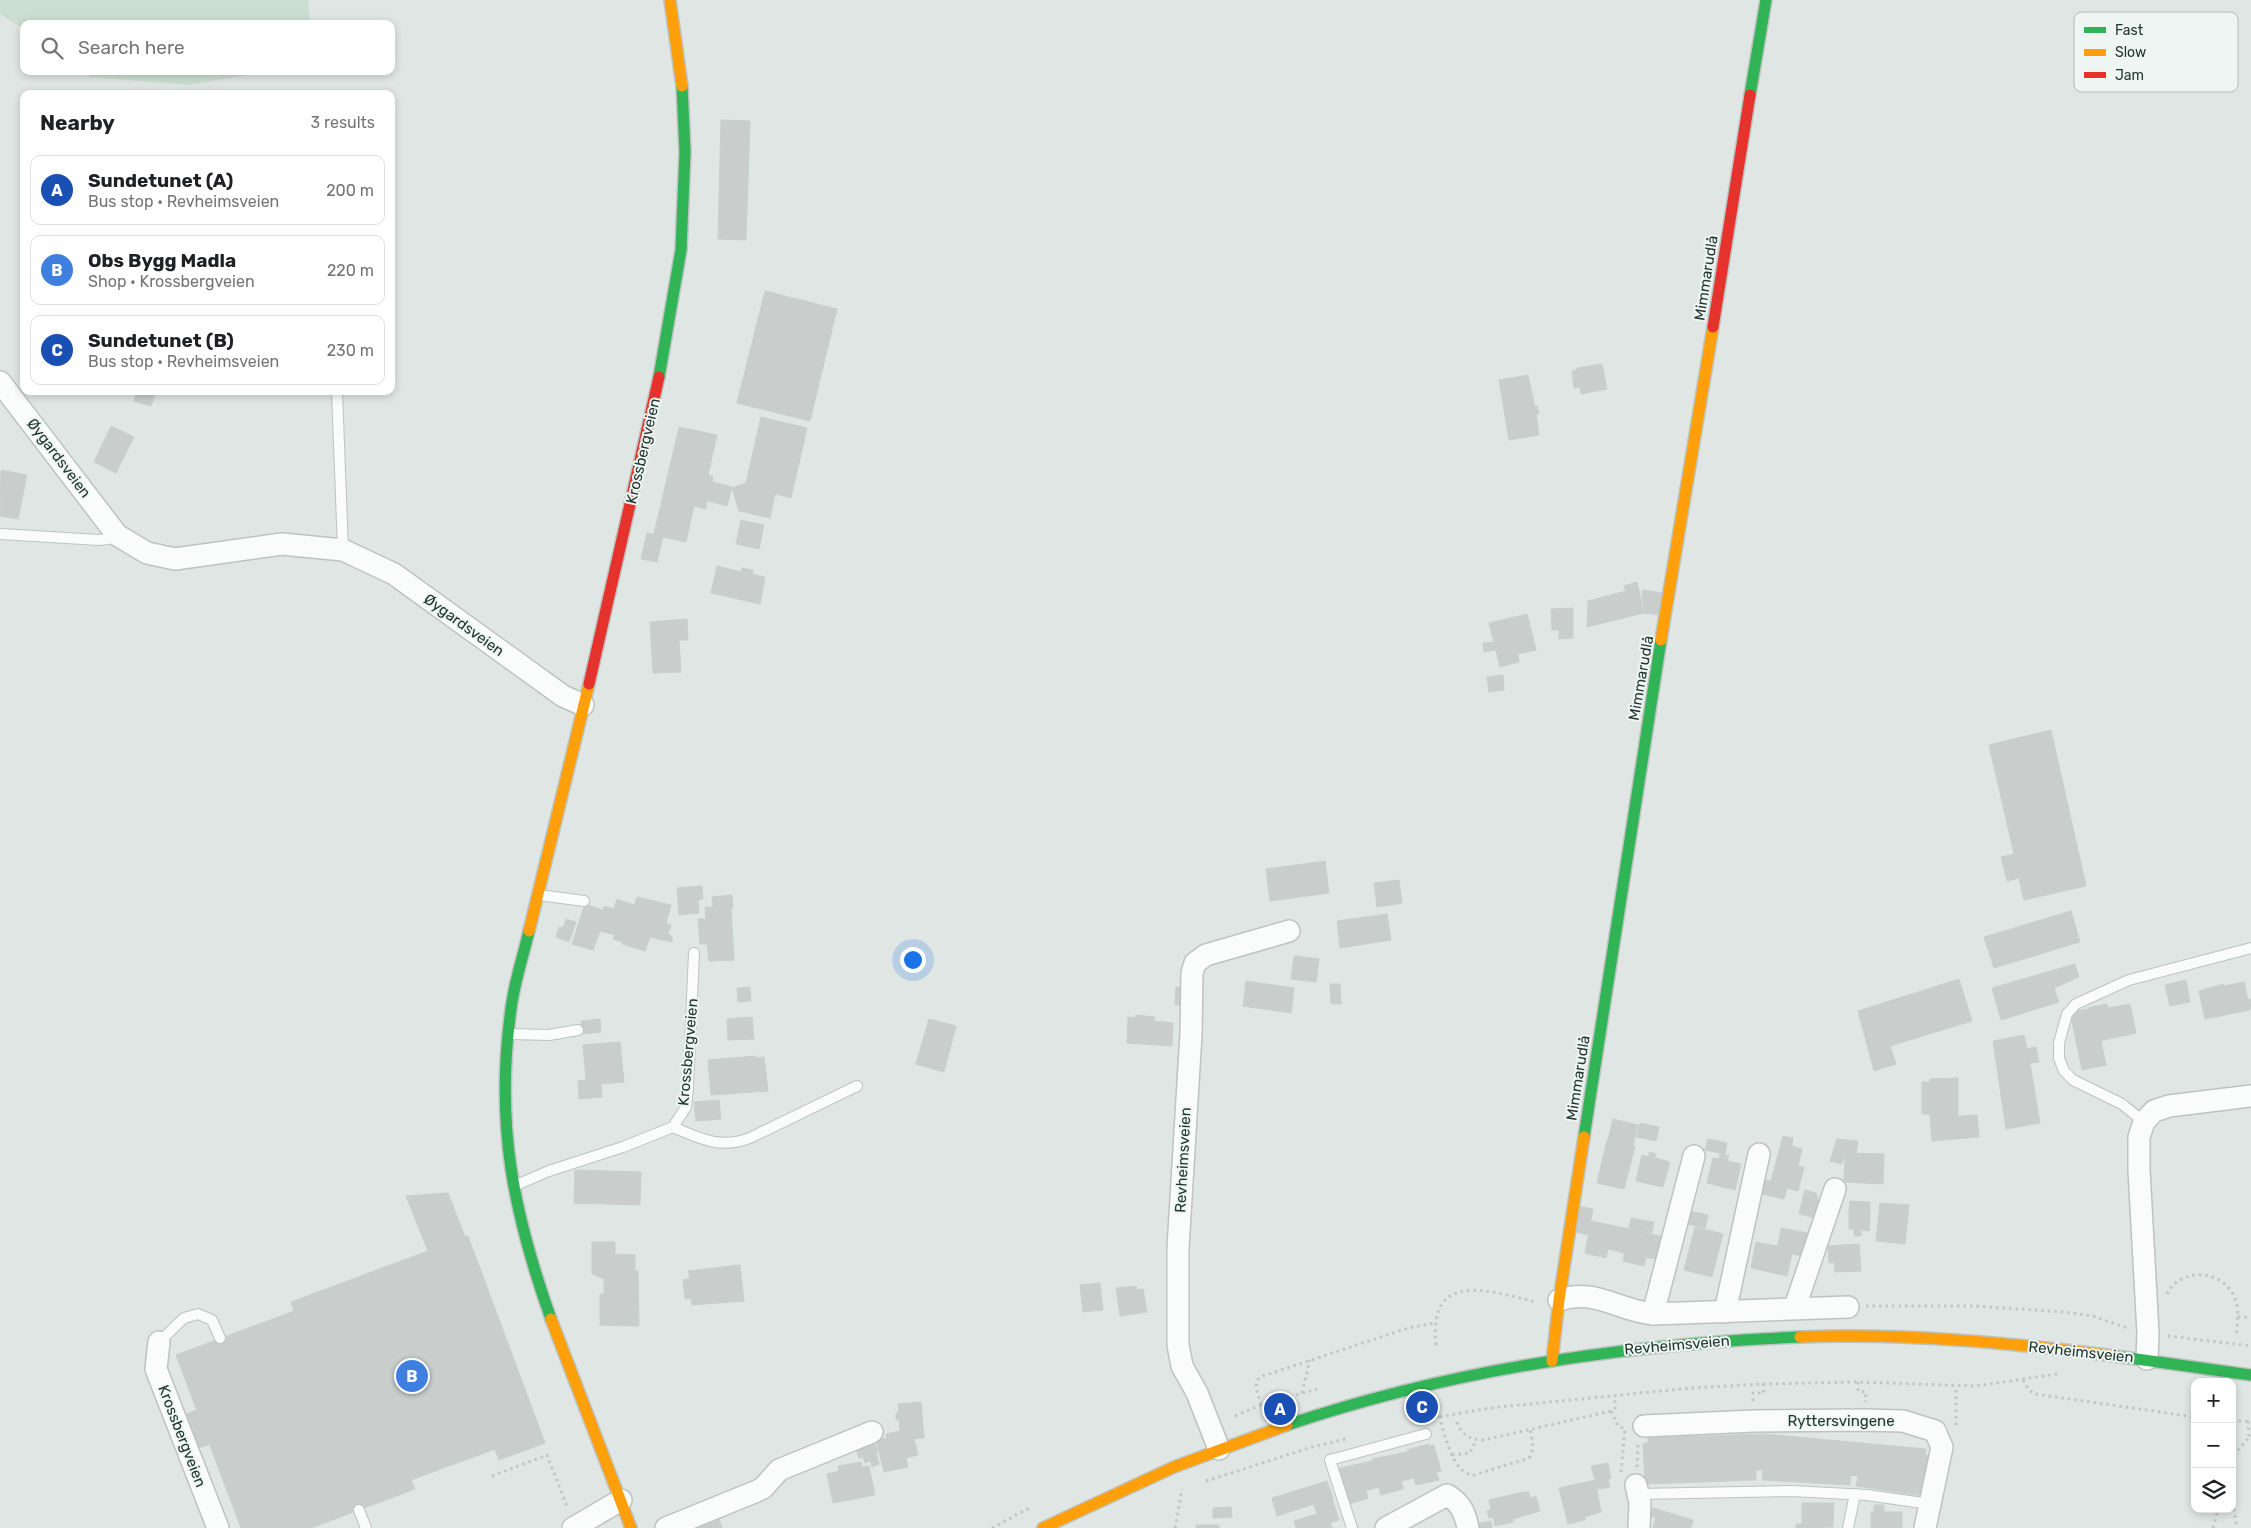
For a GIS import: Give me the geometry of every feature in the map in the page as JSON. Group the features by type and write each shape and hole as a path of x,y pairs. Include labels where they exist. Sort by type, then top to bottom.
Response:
{"street":[{"name":"Krossbergveien","path":"632,1528 544,1301 521,1225 508,1158 504,1109 511,1007 626,529 661,370 681,250 685,152 683,93 670,0"},
{"name":"Mimmarudlå","path":"1552,1361 1551,1302 1631,827 1766,0"},
{"name":"Øygardsveien","path":"0,382 117,534 147,553 175,559 282,544 343,550 394,574 563,696 583,705"},
{"name":"Revheimsveien","path":"1219,1448 1196,1393 1182,1366 1178,1344 1178,1248 1192,973 1195,962 1206,955 1289,931"},
{"path":"2144,1122 2154,1111 2169,1106 2251,1096"},
{"name":"Revheimsveien","path":"2144,1122 2140,1137 2139,1170 2148,1334 2157,1360"},
{"path":"1725,1312 1759,1154"},
{"path":"1652,1314 1694,1156"},
{"path":"1795,1307 1835,1189"},
{"name":"Revheimsveien","path":"1551,1302 1571,1296 1595,1296 1627,1309 1652,1314 1848,1306"},
{"name":"Revheimsveien","path":"1043,1528 1219,1448 1292,1424 1459,1378 1611,1351 1706,1341 1803,1337 1934,1339 2157,1360 2251,1366"},
{"name":"Krossbergveien","path":"159,1342 156,1369 218,1528"},
{"name":"Revheimsveien","path":"2157,1360 2251,1375"},
{"name":"Ryttersvingene","path":"1644,1426 1674,1415 1903,1421 1935,1431 1942,1447 1925,1528"},
{"path":"671,1527 763,1488 779,1470 872,1432"},
{"path":"1631,1487 1640,1503 1639,1528"},
{"path":"1386,1528 1447,1495 1456,1500 1462,1507 1468,1528"},
{"path":"571,1521 621,1500"}],"lane":[{"path":"336,395 343,550"},
{"path":"0,534 99,540 108,539 117,534"},
{"path":"538,895 584,901"},
{"path":"2144,1122 2122,1104 2073,1080 2064,1071 2059,1058 2059,1043 2067,1014 2076,1004 2129,980 2251,948"},
{"name":"Krossbergveien","path":"513,1186 548,1171 623,1148 674,1126 686,1107 692,1036 694,953"},
{"path":"508,1034 549,1035 578,1030"},
{"path":"674,1126 694,1136 722,1144 734,1144 752,1138 857,1086"},
{"path":"159,1342 184,1318 198,1314 212,1320 220,1338"},
{"path":"1352,1528 1330,1460 1426,1434"},
{"path":"1631,1487 1855,1494 1930,1504"},
{"path":"1848,1528 1855,1494"},
{"path":"359,1510 366,1528"}],"path":[{"path":"2164,1301 2175,1283 2185,1277 2195,1274 2215,1277 2231,1291 2236,1300 2238,1316 2236,1336"},
{"path":"1436,1345 1435,1323 1441,1308 1448,1299 1457,1293 1470,1289 1482,1290 1551,1302"},
{"path":"1848,1306 1974,1306 2064,1312 2092,1316 2148,1334 2251,1346"},
{"path":"2238,1316 2251,1318"},
{"path":"1261,1405 1256,1387 1257,1380 1310,1359 1408,1328 1435,1323"},
{"path":"1302,1393 1310,1359"},
{"path":"2023,1380 2029,1390 2035,1394 2191,1416"},
{"path":"1858,1382 1858,1392 1866,1392 1866,1397"},
{"path":"1753,1393 1764,1393 1763,1384"},
{"path":"1457,1422 1463,1433 1476,1440 1611,1411 1614,1408 1615,1395"},
{"path":"1611,1411 1618,1426 1625,1429 1631,1487"},
{"path":"1440,1416 1457,1467 1468,1475 1529,1458 1533,1452 1530,1429"},
{"path":"2236,1421 2249,1421 2250,1438 2236,1453"},
{"path":"1631,1487 1639,1431 1644,1426"},
{"path":"1452,1455 1470,1454 1476,1440"},
{"path":"492,1476 547,1455 571,1521"},
{"path":"1175,1528 1183,1484"},
{"path":"2213,1528 2217,1513"},
{"path":"2235,1513 2237,1528"}],"green space":[{"path":"0,0 308,0 310,20 20,20 20,26 0,14"},
{"path":"88,75 248,75 189,85 90,77"}],"building":[{"path":"721,120 750,121 746,240 718,239"},
{"path":"765,291 837,309 810,421 737,403"},
{"path":"1602,364 1607,389 1581,394 1580,387 1574,388 1572,371 1577,370 1577,368"},
{"path":"1528,375 1535,407 1537,406 1539,414 1536,414 1539,435 1509,440 1499,380"},
{"path":"136,395 155,395 151,406 134,401"},
{"path":"761,417 807,428 791,498 775,494 770,518 739,511 732,488 746,483"},
{"path":"111,426 134,437 116,473 94,462"},
{"path":"679,427 717,435 708,475 713,476 712,482 732,487 727,506 707,501 706,509 694,506 686,542 663,537 657,562 641,559 647,533 654,534"},
{"path":"1,470 27,475 18,519 0,516"},
{"path":"741,520 764,525 759,549 736,544"},
{"path":"717,566 741,572 742,568 753,570 752,574 765,577 760,604 711,593"},
{"path":"1637,582 1644,613 1587,627 1588,601 1626,591 1624,586"},
{"path":"1642,590 1664,593 1661,615 1644,613"},
{"path":"1573,608 1573,638 1559,639 1559,630 1552,630 1551,609"},
{"path":"1527,614 1536,650 1518,654 1519,662 1500,667 1496,650 1484,652 1483,643 1494,642 1489,623"},
{"path":"687,619 688,640 679,640 681,672 653,673 650,622"},
{"path":"1503,675 1504,690 1489,692 1487,677"},
{"path":"2051,730 2086,886 2024,900 2019,878 2007,881 2001,857 2014,854 1989,745"},
{"path":"1325,861 1329,893 1270,901 1266,869"},
{"path":"1399,880 1402,903 1377,907 1374,883"},
{"path":"702,886 703,899 698,900 699,913 679,915 677,888"},
{"path":"732,895 734,960 709,961 707,944 700,944 698,919 706,919 705,907 713,907 712,897"},
{"path":"637,897 671,905 666,923 671,925 668,934 672,936 672,942 650,937 645,951 622,944"},
{"path":"617,899 634,905 623,942 613,939 615,935 600,931 593,950 572,944 585,904 603,910 604,906 614,909"},
{"path":"2071,911 2080,942 1994,968 1984,937"},
{"path":"1387,914 1391,940 1340,948 1337,921"},
{"path":"566,919 576,922 569,942 556,937 559,927 563,928"},
{"path":"1294,956 1319,959 1316,982 1291,979"},
{"path":"2075,964 2079,977 2054,988 2059,1002 2001,1020 1992,988"},
{"path":"1959,979 1972,1021 1890,1046 1896,1064 1874,1071 1858,1011"},
{"path":"2186,980 2190,1002 2170,1006 2165,985"},
{"path":"1246,981 1294,988 1291,1013 1243,1006"},
{"path":"2244,982 2248,1000 2251,999 2250,1010 2205,1019 2199,991 2223,984 2224,986"},
{"path":"1330,984 1340,984 1341,1004 1331,1004"},
{"path":"750,987 751,1001 738,1002 737,988"},
{"path":"1176,987 1186,988 1185,1005 1175,1005"},
{"path":"2107,1004 2108,1008 2130,1004 2136,1033 2095,1042 2088,1008"},
{"path":"2088,1009 2095,1042 2101,1041 2106,1065 2082,1070 2070,1012"},
{"path":"1136,1015 1155,1017 1154,1021 1173,1023 1172,1046 1127,1043 1128,1017 1136,1018"},
{"path":"752,1017 754,1039 728,1040 727,1019"},
{"path":"600,1019 601,1032 582,1034 581,1021"},
{"path":"929,1019 956,1026 944,1072 916,1064"},
{"path":"2024,1035 2027,1049 2036,1047 2039,1062 2030,1063 2040,1123 2006,1129 1993,1041"},
{"path":"620,1042 624,1082 601,1084 602,1097 579,1099 578,1081 586,1080 583,1045"},
{"path":"756,1056 756,1058 764,1057 768,1091 711,1095 708,1060"},
{"path":"1958,1078 1958,1116 1950,1117 1977,1115 1979,1137 1932,1141 1930,1114 1922,1114 1922,1082 1930,1082 1930,1079"},
{"path":"719,1100 721,1119 696,1121 694,1102"},
{"path":"1613,1119 1638,1125 1633,1146 1608,1140"},
{"path":"1640,1123 1659,1127 1656,1141 1637,1137"},
{"path":"1783,1136 1793,1138 1792,1146 1802,1149 1798,1166 1804,1167 1798,1191 1787,1188 1784,1199 1762,1194 1765,1180 1771,1181"},
{"path":"1708,1139 1727,1143 1725,1154 1705,1150"},
{"path":"1837,1139 1858,1141 1856,1153 1845,1152 1842,1164 1830,1161"},
{"path":"1607,1140 1635,1147 1624,1189 1597,1183"},
{"path":"1649,1152 1656,1154 1655,1158 1670,1162 1663,1187 1636,1181 1642,1155 1649,1157"},
{"path":"1845,1153 1884,1154 1883,1184 1844,1182"},
{"path":"1720,1154 1729,1156 1727,1161 1741,1164 1735,1190 1707,1183 1713,1158 1719,1159"},
{"path":"575,1170 641,1172 640,1205 574,1203"},
{"path":"1805,1190 1816,1193 1819,1203 1816,1218 1799,1214"},
{"path":"448,1193 465,1237 428,1251 406,1196"},
{"path":"1850,1201 1870,1202 1870,1211 1849,1210"},
{"path":"1880,1203 1909,1205 1905,1244 1876,1241"},
{"path":"1577,1206 1593,1209 1588,1235 1571,1231"},
{"path":"1849,1210 1870,1211 1870,1220 1849,1219"},
{"path":"1690,1211 1708,1215 1705,1228 1687,1224"},
{"path":"1631,1218 1654,1222 1652,1233 1629,1228"},
{"path":"1849,1219 1870,1220 1869,1231 1861,1230 1861,1236 1854,1236 1854,1229 1849,1229"},
{"path":"1591,1221 1629,1229 1624,1253 1608,1249 1606,1258 1585,1253"},
{"path":"1695,1227 1723,1234 1712,1277 1684,1270"},
{"path":"1781,1228 1808,1233 1803,1256 1792,1254 1793,1249 1778,1246"},
{"path":"1629,1229 1668,1238 1663,1261 1646,1257 1644,1266 1623,1261"},
{"path":"468,1236 545,1443 499,1460 495,1449 411,1480 415,1489 311,1528 241,1528 176,1355 294,1311 291,1302"},
{"path":"592,1242 615,1242 615,1254 635,1255 635,1271 638,1271 639,1326 600,1325 600,1294 604,1294 604,1279 592,1274"},
{"path":"1756,1242 1793,1249 1787,1276 1751,1268"},
{"path":"1859,1244 1861,1271 1835,1272 1834,1262 1829,1263 1828,1246"},
{"path":"740,1265 744,1301 692,1305 691,1298 685,1299 683,1280 690,1279 688,1271"},
{"path":"1100,1283 1103,1310 1083,1312 1080,1285"},
{"path":"1136,1286 1137,1290 1143,1289 1147,1312 1120,1316 1116,1288"},
{"path":"921,1402 924,1438 914,1439 918,1455 906,1458 908,1467 884,1472 876,1440 887,1438 886,1434 900,1431 899,1419 896,1420 896,1413 899,1412 898,1404"},
{"path":"197,1410 210,1444 193,1450 181,1416"},
{"path":"1765,1434 1926,1449 1925,1455 1930,1456 1924,1496 1856,1486 1858,1476 1851,1475 1850,1485 1762,1480 1763,1470 1756,1470 1756,1480 1645,1484 1643,1444 1648,1443 1648,1438"},
{"path":"873,1439 878,1451 876,1452 879,1464 872,1467 870,1461 865,1463 863,1457 859,1458 855,1446"},
{"path":"1429,1444 1429,1446 1434,1445 1441,1471 1436,1472 1439,1480 1416,1485 1407,1450"},
{"path":"1407,1452 1414,1478 1401,1481 1403,1489 1381,1495 1372,1459"},
{"path":"1372,1461 1379,1487 1366,1491 1368,1498 1346,1505 1336,1469"},
{"path":"861,1462 862,1467 869,1466 875,1495 833,1503 827,1474 839,1471 838,1466"},
{"path":"1608,1463 1611,1478 1608,1479 1610,1487 1598,1489 1591,1466"},
{"path":"1595,1480 1601,1512 1585,1517 1585,1520 1568,1524 1559,1488"},
{"path":"1327,1481 1333,1498 1277,1516 1272,1498"},
{"path":"1529,1492 1530,1498 1536,1496 1540,1511 1513,1519 1513,1522 1495,1526 1493,1517 1489,1518 1487,1511 1491,1510 1489,1500"},
{"path":"1332,1498 1339,1520 1330,1523 1332,1528 1296,1528 1294,1521 1317,1514 1314,1504"},
{"path":"1802,1503 1834,1503 1833,1527 1796,1528 1796,1524 1802,1524"},
{"path":"1874,1505 1884,1505 1884,1512 1902,1512 1902,1528 1871,1528 1871,1512 1874,1512"},
{"path":"1231,1507 1232,1517 1213,1518 1213,1508"},
{"path":"1653,1508 1693,1520 1691,1528 1653,1528 1656,1517 1651,1516"},
{"path":"718,1514 722,1528 686,1528"},
{"path":"1491,1521 1492,1528 1475,1528 1474,1524"},
{"path":"1196,1525 1219,1525 1219,1528 1196,1528"}],"traffic: fast":[{"path":"1750,95 1766,0"},
{"path":"659,377 681,250 685,152 682,86"},
{"path":"1584,1137 1661,640"},
{"path":"529,931 512,999 505,1090 507,1129 517,1204 526,1241 551,1319"},
{"path":"1287,1425 1350,1405 1413,1389 1476,1374 1540,1363 1670,1346 1800,1337"},
{"path":"2115,1356 2251,1375"}],"traffic: slow":[{"path":"670,0 682,86"},
{"path":"1661,640 1713,327"},
{"path":"529,931 589,684"},
{"path":"1552,1361 1559,1300 1584,1137"},
{"path":"551,1319 631,1528"},
{"path":"1800,1337 1879,1336 1958,1340 2115,1356"},
{"path":"1043,1528 1174,1467 1287,1425"}],"traffic: jam":[{"path":"1713,327 1750,95"},
{"path":"589,684 659,377"}],"place":[{"name":"Obs Bygg Madla","path":"412,1376"},
{"name":"Sundetunet (B)","path":"1422,1407"},
{"name":"Sundetunet (A)","path":"1280,1409"}]}
